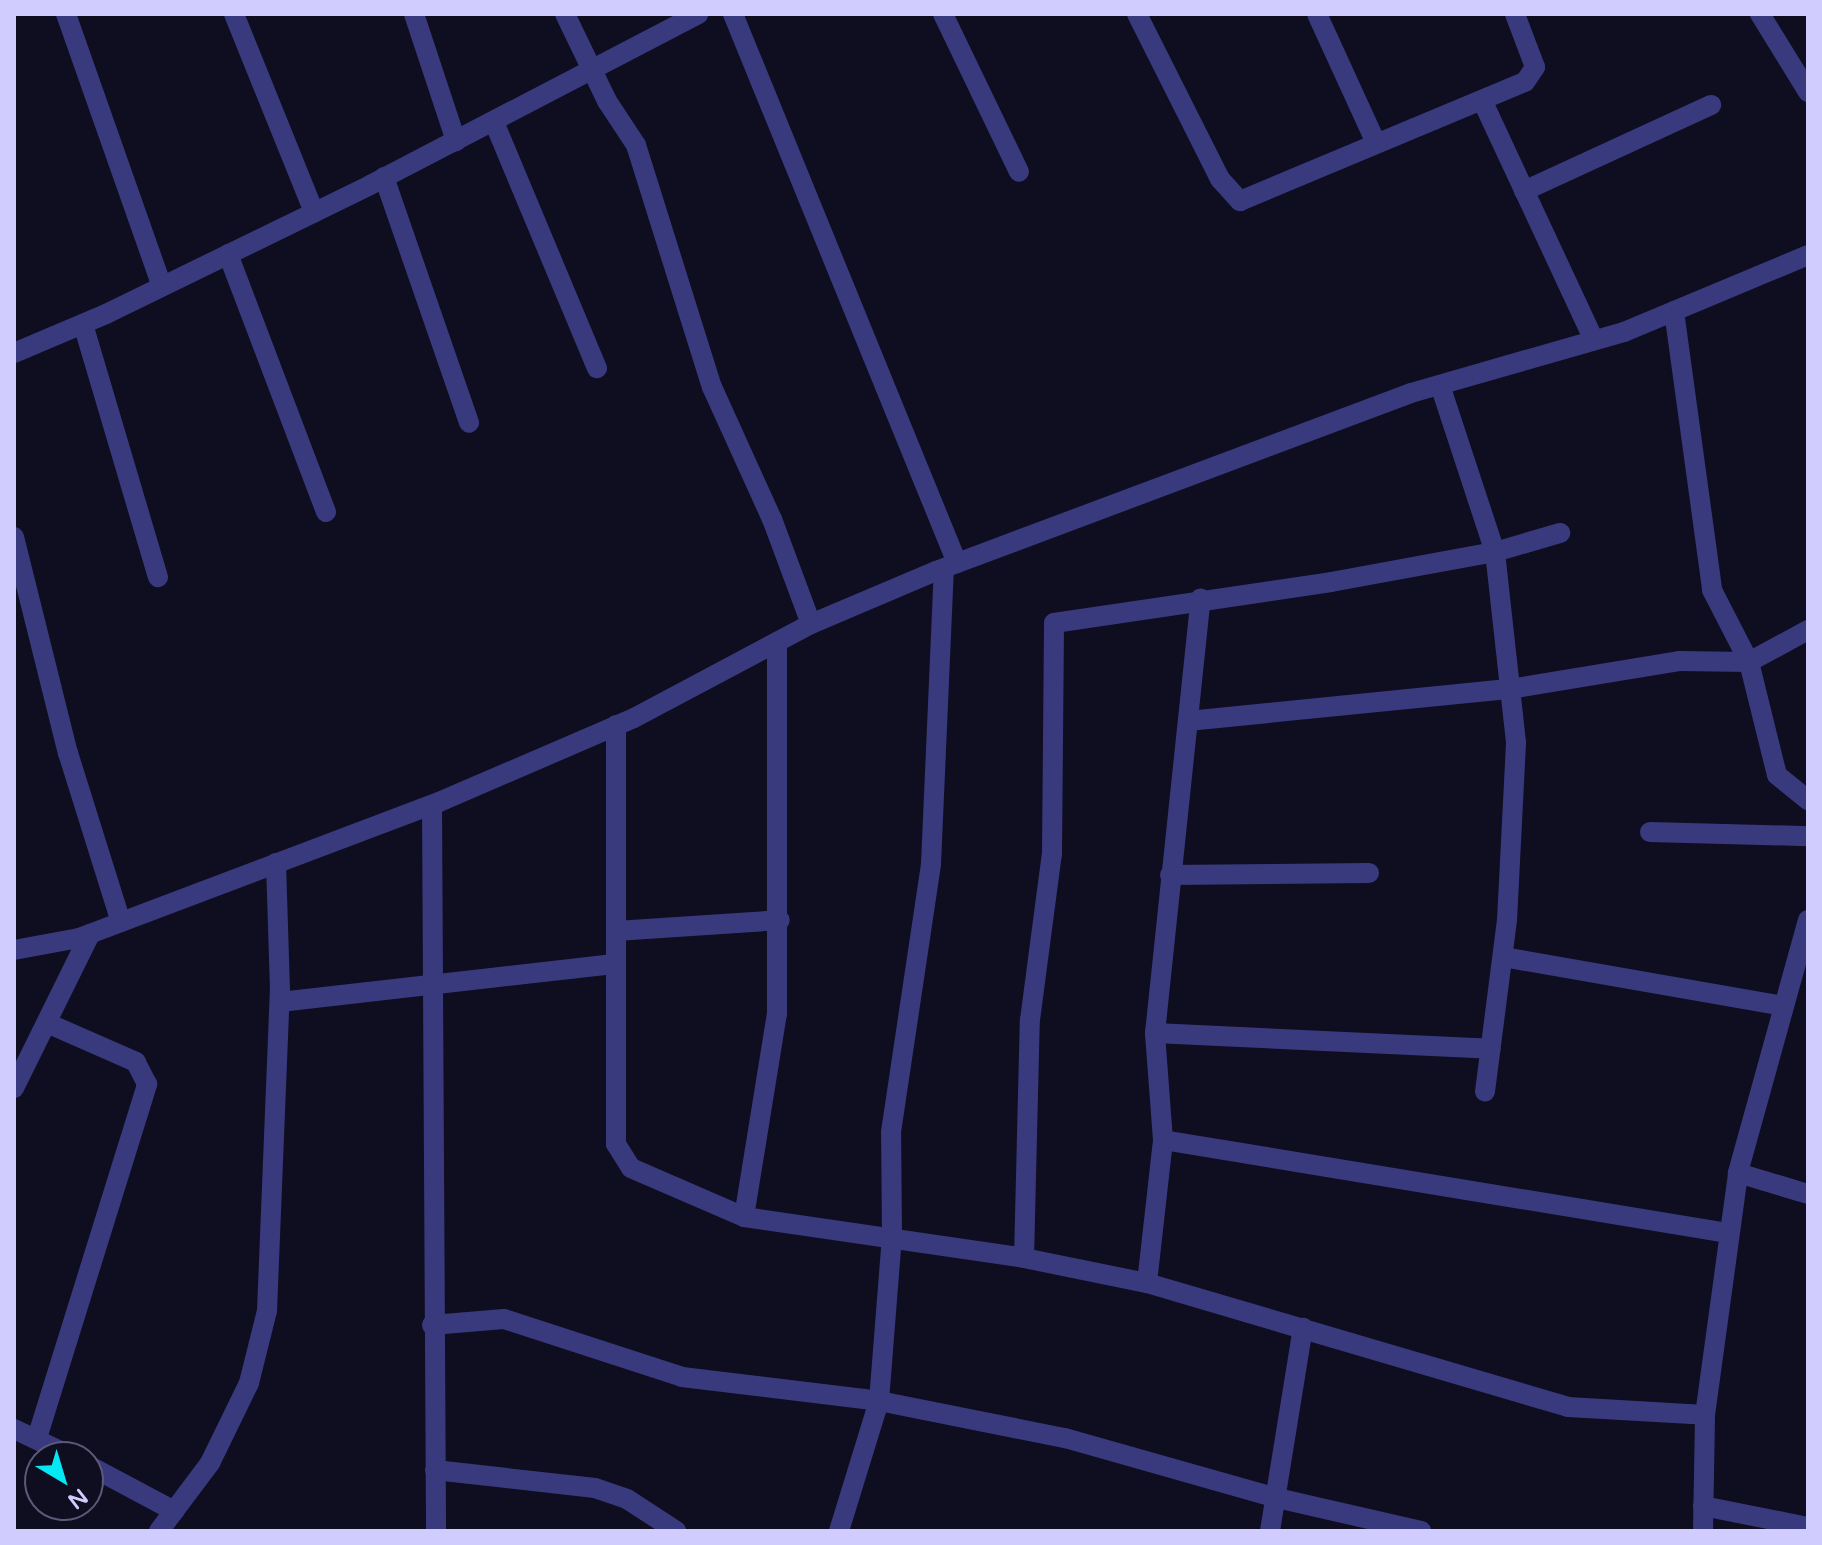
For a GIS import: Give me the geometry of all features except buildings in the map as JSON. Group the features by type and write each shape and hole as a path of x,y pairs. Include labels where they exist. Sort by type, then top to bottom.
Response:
{"street":[{"path":"66,14 162,287"},
{"path":"234,14 314,212"},
{"path":"414,14 456,141"},
{"path":"565,14 593,71 636,145 712,387 772,519 811,624"},
{"path":"14,353 162,287 314,212 593,71 698,14"},
{"path":"733,14 950,566 931,864 891,1132 892,1237 879,1401 839,1531"},
{"path":"943,14 1019,172"},
{"path":"1137,14 1232,197 1260,197 1532,76 1531,52 1515,14"},
{"path":"1317,14 1376,143"},
{"path":"1760,14 1808,92"},
{"path":"1482,100 1594,340"},
{"path":"1524,191 1711,105"},
{"path":"494,122 597,368"},
{"path":"384,177 469,423"},
{"path":"228,254 326,512"},
{"path":"14,950 90,934 432,805 616,725 811,624 950,566 1440,385 1594,340 1674,311 1808,255"},
{"path":"1674,311 1712,590 1749,662 1777,775 1808,800"},
{"path":"83,324 158,577"},
{"path":"1440,385 1495,552 1516,743 1503,957 1485,1092"},
{"path":"1024,1258 1030,1020 1052,854 1054,623 1201,598 1331,582 1495,552 1560,533"},
{"path":"14,537 68,753 121,922"},
{"path":"1147,1283 1163,1140 1155,1033 1201,598"},
{"path":"1188,721 1510,689 1679,661 1749,662 1808,630"},
{"path":"744,1217 766,1105 780,920 777,642"},
{"path":"616,725 616,1144 622,1161 744,1217 1024,1258 1147,1283 1568,1407 1705,1415"},
{"path":"432,805 436,988 432,1325 436,1531"},
{"path":"1650,832 1808,836"},
{"path":"159,1531 210,1463 249,1383 267,1311 280,1002 276,863"},
{"path":"1170,875 1369,873"},
{"path":"616,931 780,920"},
{"path":"1703,1531 1705,1415 1738,1173 1808,920"},
{"path":"14,1088 90,934"},
{"path":"1503,957 1784,1006"},
{"path":"280,1002 436,988 614,964"},
{"path":"37,1438 147,1084 136,1062 47,1023"},
{"path":"1155,1033 1491,1049"},
{"path":"1163,1140 1728,1233"},
{"path":"1738,1173 1808,1194"},
{"path":"432,1325 504,1319 682,1377 879,1401 1065,1438 1277,1498 1421,1531"},
{"path":"1270,1531 1303,1328"},
{"path":"14,1429 43,1441"},
{"path":"435,1470 595,1488 627,1499 676,1531"},
{"path":"104,1474 174,1511"},
{"path":"1703,1506 1808,1527"}]}
